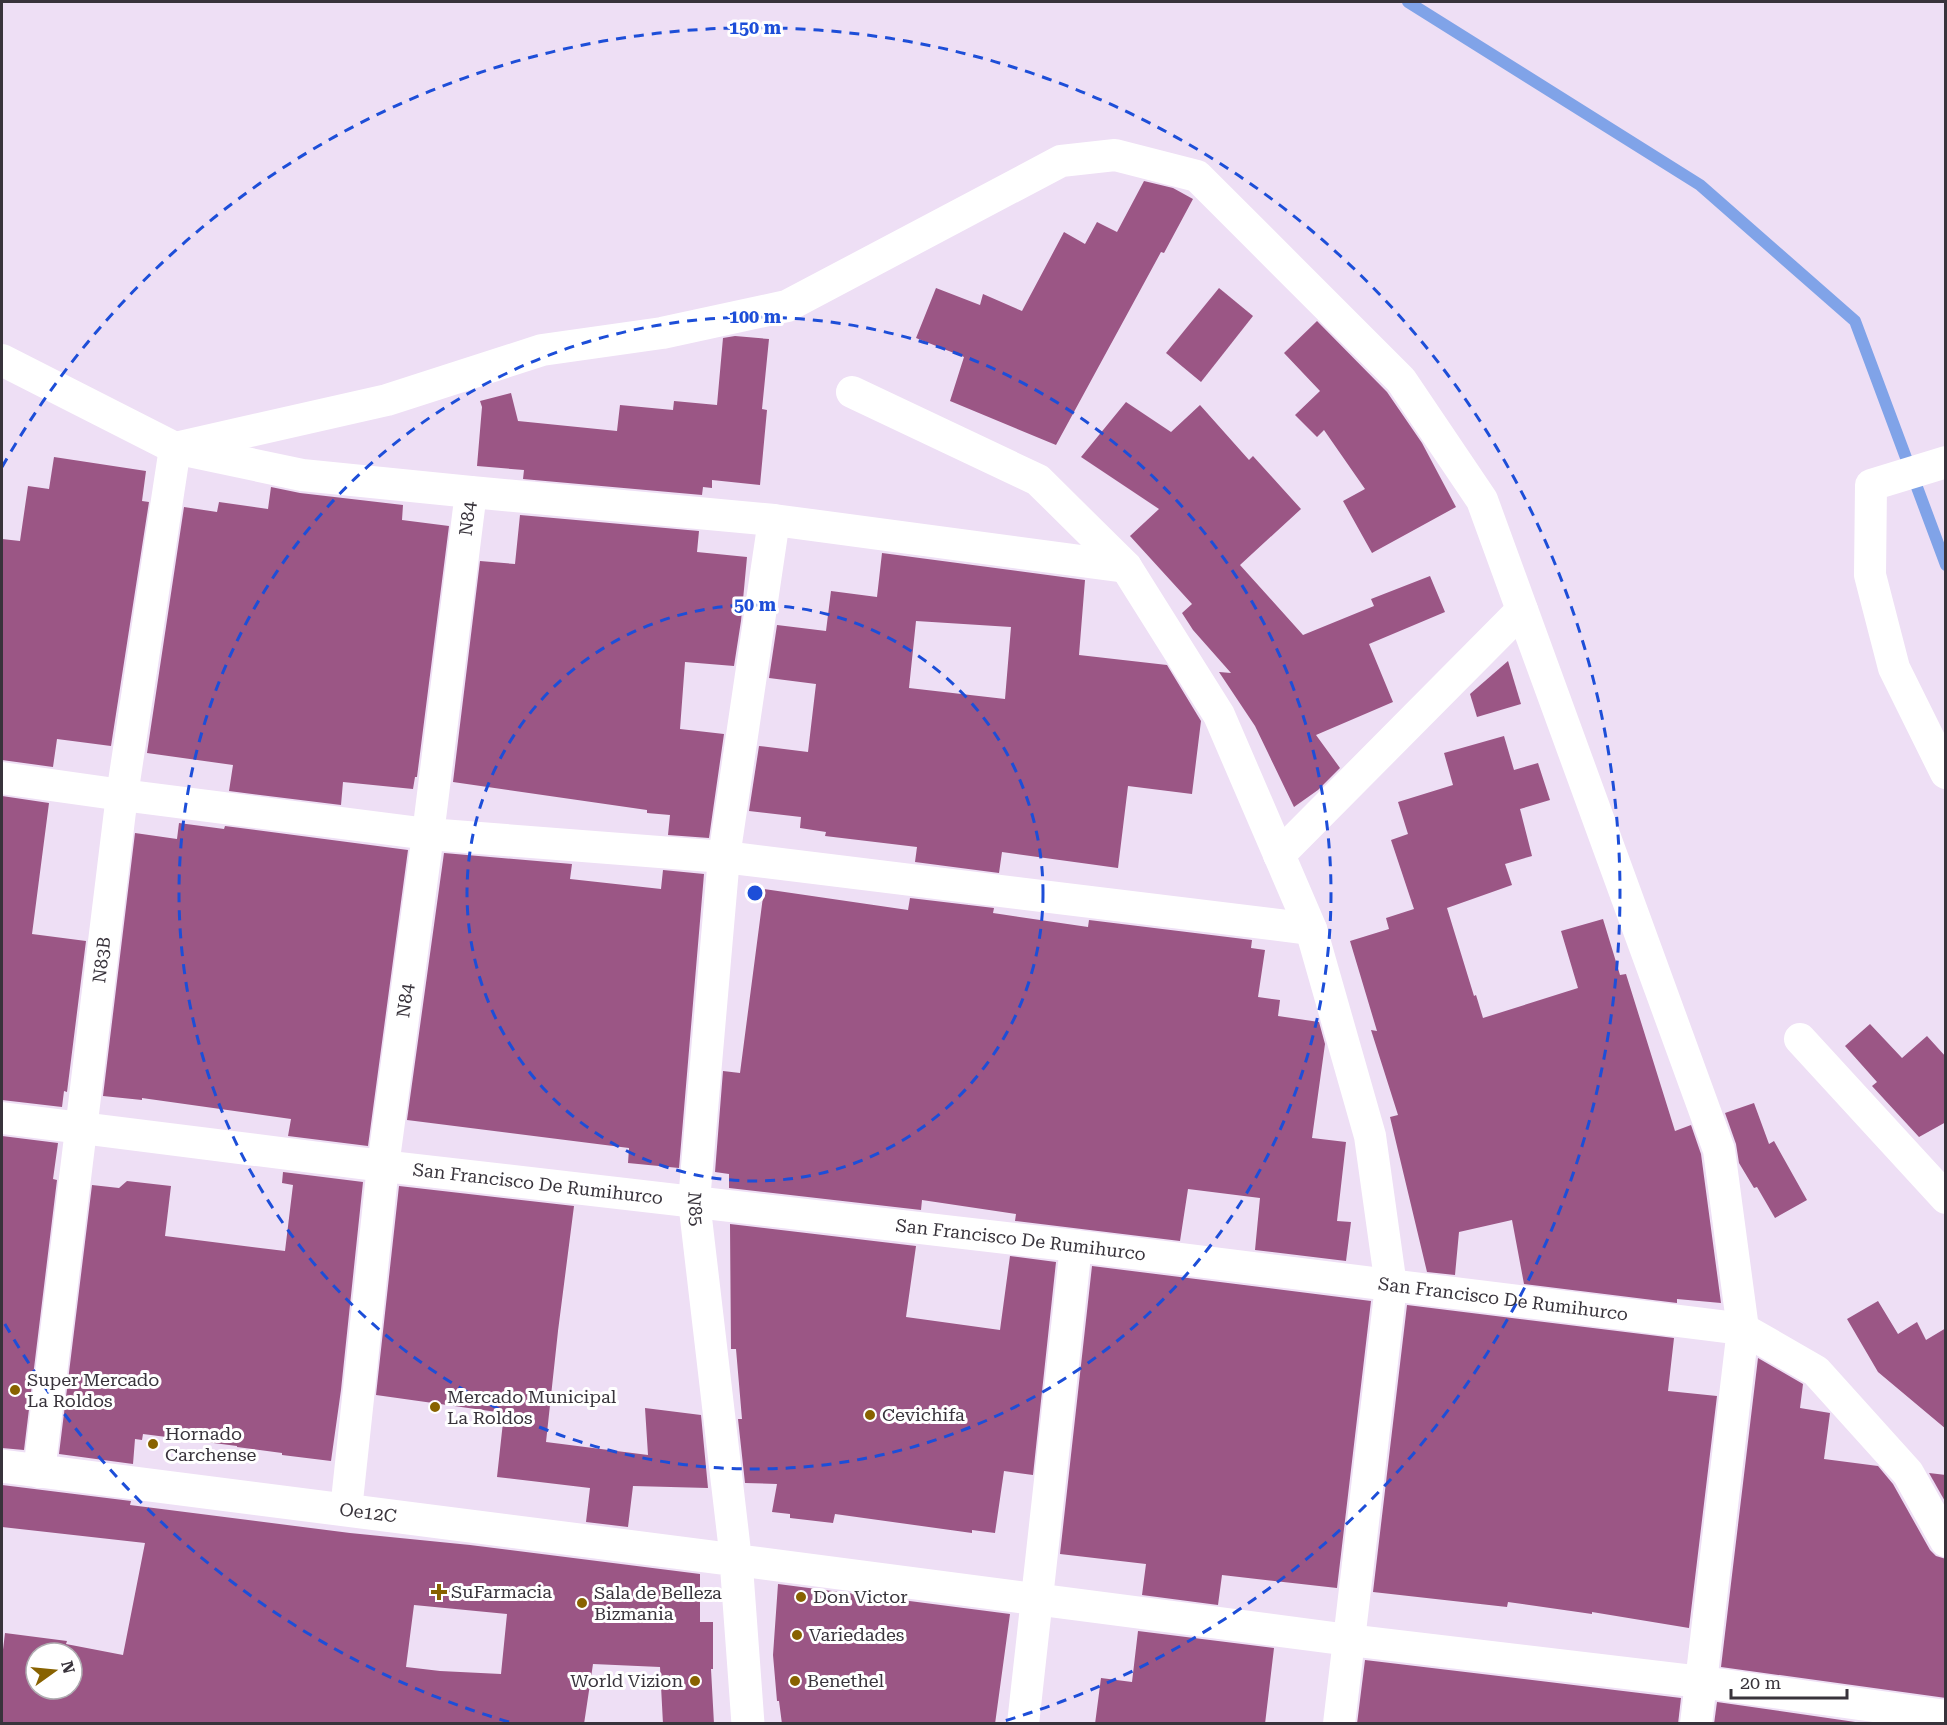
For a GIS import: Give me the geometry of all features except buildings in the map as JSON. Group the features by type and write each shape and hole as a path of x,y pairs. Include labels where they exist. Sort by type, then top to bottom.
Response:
{"main road":[{"name":"Oe12C","path":"2,1466 736,1560"},
{"path":"736,1560 748,1724"}],"street":[{"path":"175,448 387,400 542,350 662,333 787,306 1061,161 1115,155 1197,177 1401,380 1482,500 1719,1150 1743,1329 1696,1724"},
{"path":"2,360 175,448 302,475 774,520 1126,567"},
{"path":"852,392 1038,480 1126,567 1219,715 1311,928 1370,1136 1392,1286 1339,1724"},
{"name":"N83B","path":"39,1472 122,795 175,448"},
{"path":"1946,462 1871,485 1870,575 1894,668 1946,773"},
{"name":"N84","path":"346,1510 383,1166 471,492"},
{"name":"N85","path":"736,1560 694,1201 724,857 774,520"},
{"path":"1279,855 1522,610"},
{"path":"2,778 428,834 724,857 1311,928"},
{"path":"1800,1039 1946,1198"},
{"name":"San Francisco De Rumihurco","path":"2,1118 383,1166 1076,1246 1743,1329 1816,1371 1908,1473 1946,1541"},
{"path":"1023,1724 1076,1246"},
{"path":"736,1560 1349,1640 1701,1682 1946,1716"}],"waterway":[{"path":"1408,2 1700,185 1855,321 1946,565"}],"place":[{"name":"Super Mercado La Roldos","path":"15,1390"},
{"name":"Mercado Municipal La Roldos","path":"435,1407"},
{"name":"Cevichifa","path":"870,1415"},
{"name":"Hornado Carchense","path":"153,1444"},
{"name":"SuFarmacia","path":"439,1592"},
{"name":"Don Victor","path":"801,1597"},
{"name":"Sala de Belleza Bizmania","path":"582,1603"},
{"name":"Variedades","path":"797,1635"},
{"name":"World Vizion","path":"695,1681"},
{"name":"Benethel","path":"795,1681"}]}
